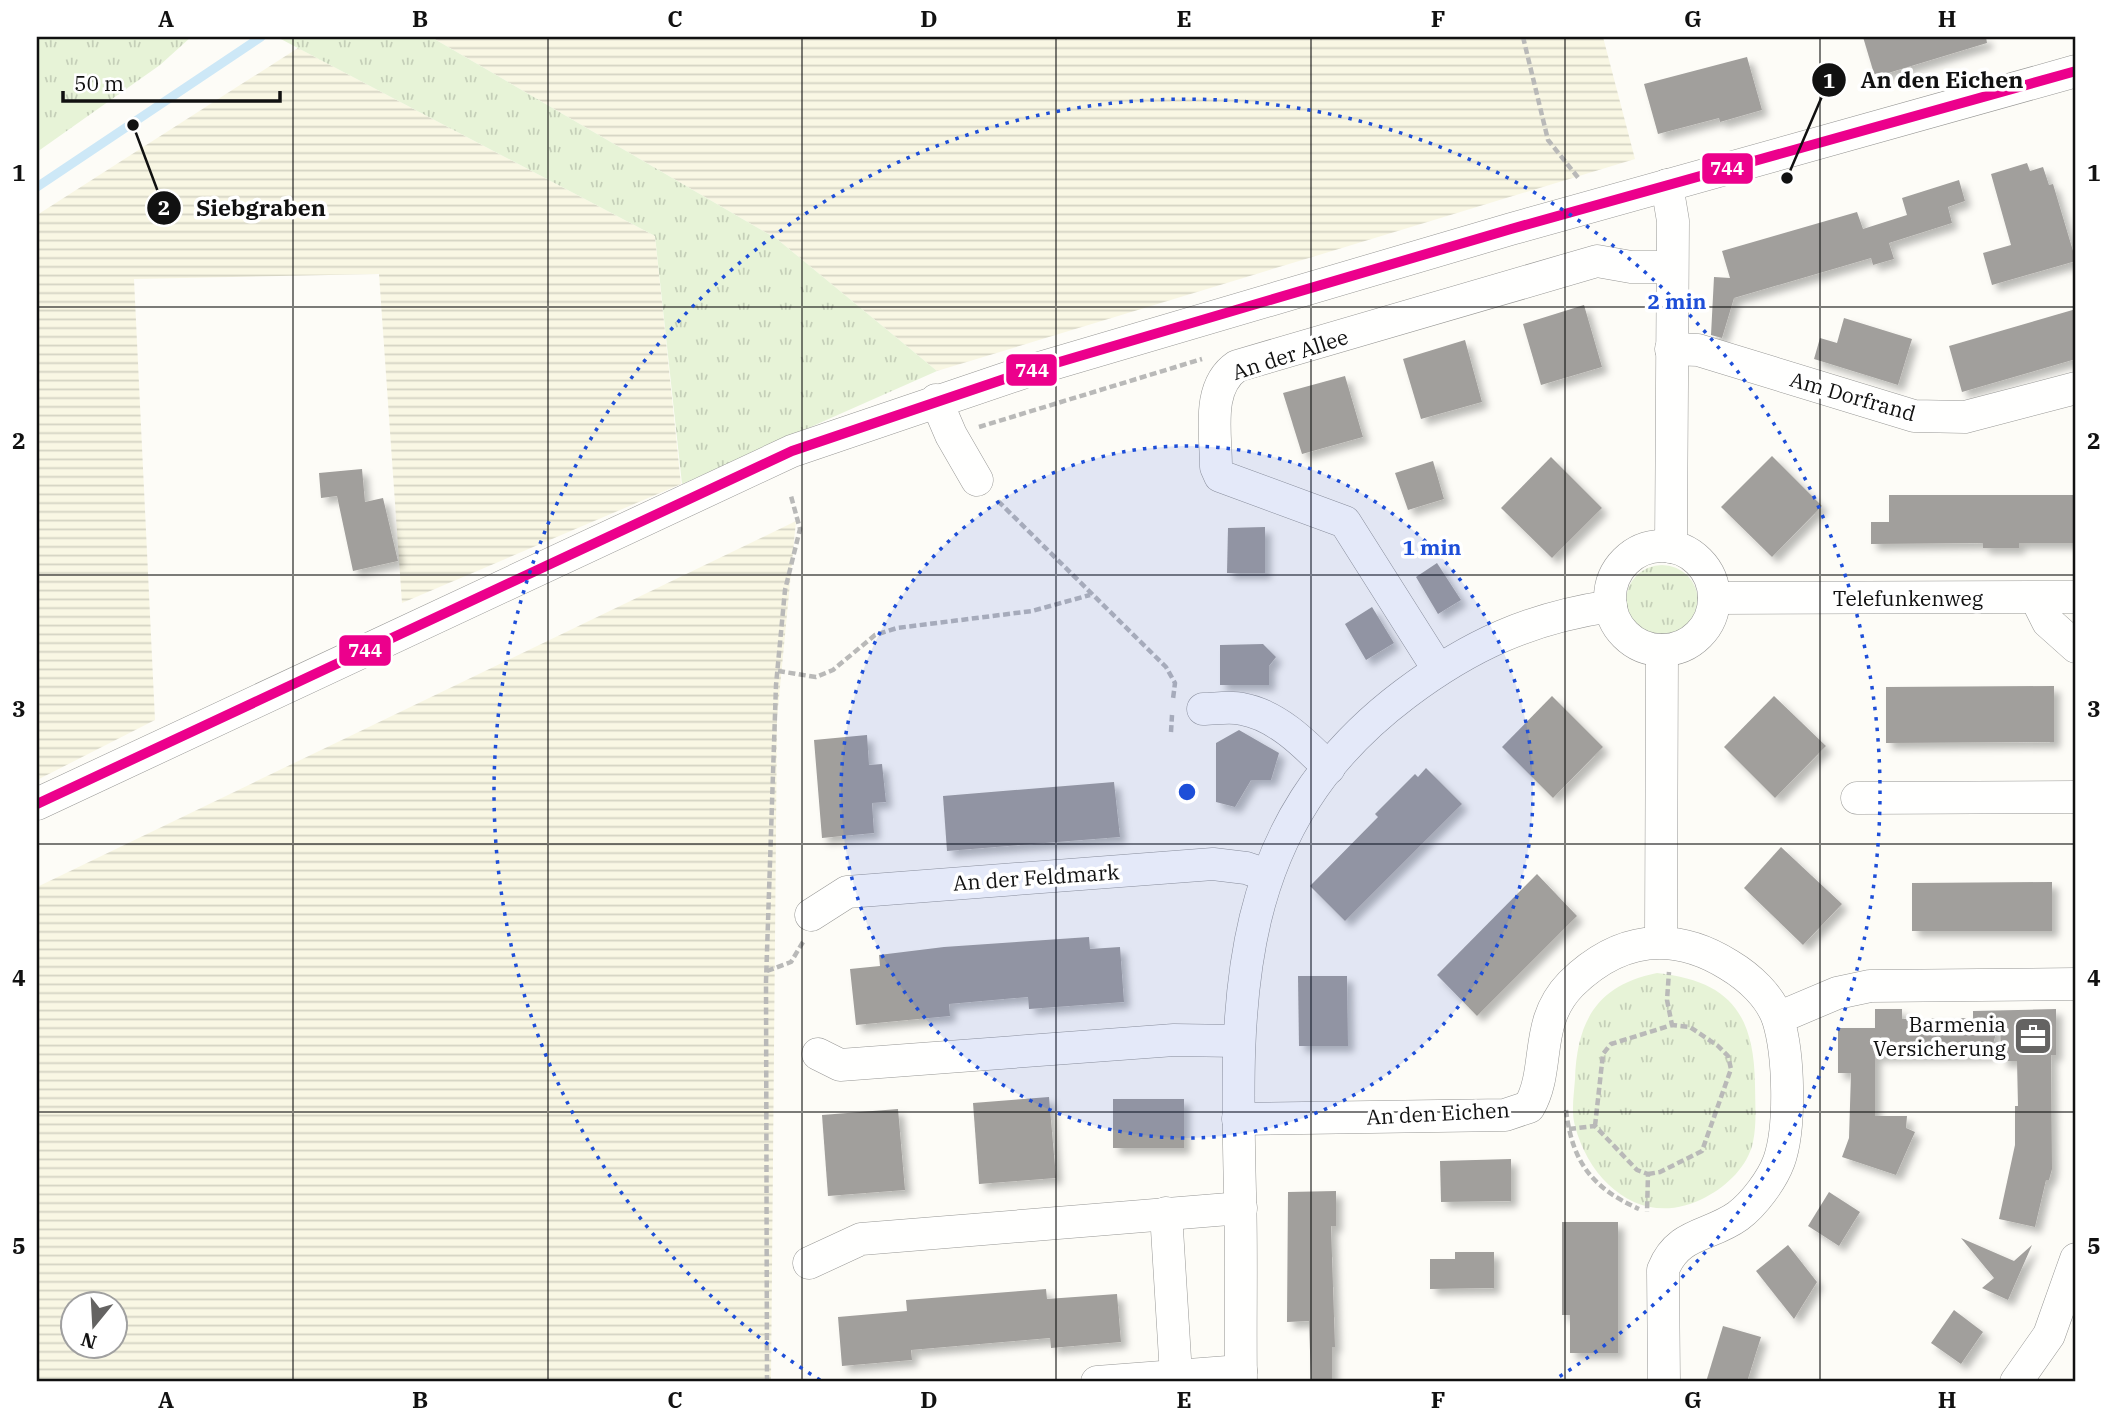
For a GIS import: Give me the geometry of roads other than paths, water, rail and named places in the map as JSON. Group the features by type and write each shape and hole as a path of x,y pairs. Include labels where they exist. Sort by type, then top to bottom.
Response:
{"street":[{"path":"37,804 780,457 936,400 1333,281 2076,71"},
{"path":"1667,185 1673,214 1671,547"},
{"name":"An der Allee","path":"1438,669 1345,522 1220,476 1216,467 1217,390 1224,375 1237,366 1597,261 1631,267 1671,267"},
{"name":"Am Dorfrand","path":"1671,349 1698,350 1914,416 1965,417 2076,388"},
{"path":"936,400 951,435 977,480"},
{"path":"1654,547 1671,547 1697,559 1706,570 1714,598 1712,614 1704,629 1692,640 1661,650 1635,643 1624,634 1611,606 1610,593 1615,576 1624,563 1637,552 1654,547"},
{"path":"2076,597 2036,598 2048,622 2076,647"},
{"name":"Telefunkenweg","path":"1714,598 2036,598"},
{"path":"1097,1382 1176,1375 1241,1377 1237,1041 1246,954 1267,875 1294,819 1329,768 1387,708 1438,669 1478,645 1531,623 1611,606"},
{"path":"1661,650 1665,954"},
{"path":"1203,709 1241,708 1258,713 1279,724 1329,768"},
{"path":"1857,798 2076,797"},
{"name":"An der Feldmark","path":"811,915 847,892 1213,864 1246,868 1267,875"},
{"name":"An den Eichen","path":"1238,1119 1505,1115 1529,1107 1539,1090 1541,1052 1550,1016 1570,985 1601,961 1633,946 1665,954 1709,952 1745,975 1764,995 1778,1018 1784,1053 1786,1129 1778,1162 1762,1190 1738,1216 1688,1239 1670,1253 1663,1270 1664,1382"},
{"path":"1778,1018 1838,993 1870,986 2076,984"},
{"path":"818,1054 840,1065 1174,1040 1237,1041"},
{"path":"809,1263 861,1239 1241,1208"},
{"path":"1166,1213 1176,1375"},
{"path":"2016,1382 2049,1335 2076,1259"}],"waterway":[{"path":"37,187 261,37"}],"place":[{"name":"Siebgraben","path":"133,125"},
{"name":"An den Eichen","path":"1787,178"},
{"name":"Barmenia Versicherung","path":"2033,1036"}]}
